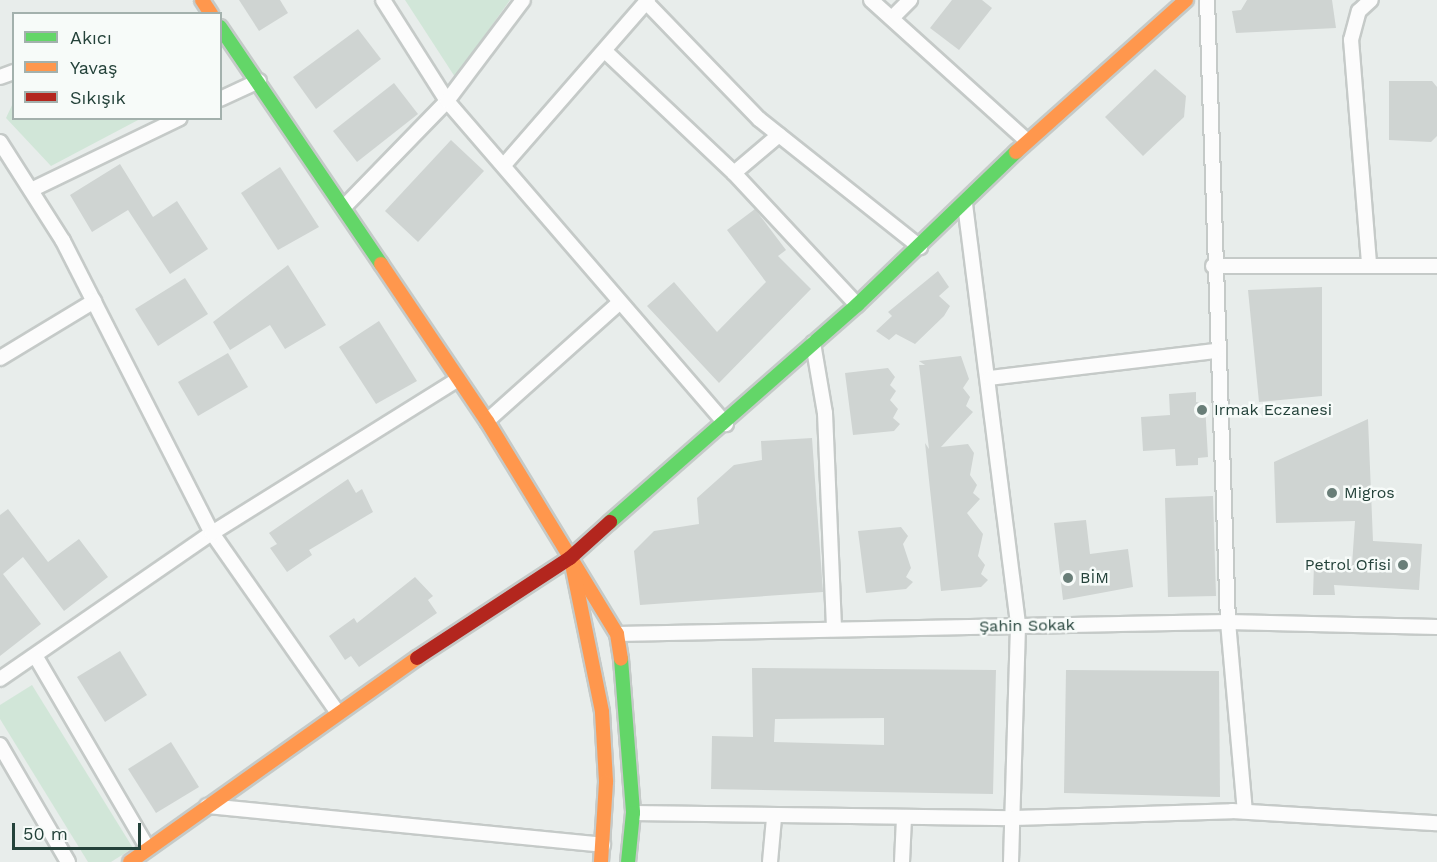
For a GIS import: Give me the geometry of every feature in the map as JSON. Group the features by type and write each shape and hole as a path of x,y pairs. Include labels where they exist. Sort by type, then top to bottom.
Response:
{"main road":[{"path":"130,862 336,710 570,558 857,306 1027,141 1186,0"},
{"path":"222,30 345,207 457,380 487,421 617,634 628,705 633,813 627,862"},
{"path":"570,558 602,712 603,845 601,862"}],"street":[{"path":"383,0 447,101 504,165 619,303 726,423"},
{"path":"345,207 447,101 523,0"},
{"path":"871,0 894,16 1027,141"},
{"path":"894,16 910,0"},
{"path":"1207,0 1213,266 1228,622 1245,812"},
{"path":"1369,263 1351,40 1359,11 1371,0"},
{"path":"504,165 606,52 647,1 779,135 920,246"},
{"path":"606,52 734,173 857,306"},
{"path":"222,98 259,81"},
{"path":"31,190 176,120"},
{"path":"734,173 779,135"},
{"path":"0,142 31,190 94,301 212,533 336,710"},
{"path":"964,204 989,378 1018,626 1011,862"},
{"path":"1213,266 1369,263 1437,266"},
{"path":"0,358 94,301"},
{"path":"487,421 619,303"},
{"path":"813,343 825,412 834,628"},
{"path":"989,378 1216,351"},
{"path":"0,679 36,657 212,533 457,380"},
{"name":"Şahin Sokak","path":"617,634 1228,622 1437,627"},
{"path":"36,657 148,849"},
{"path":"0,745 68,862"},
{"path":"207,806 603,845"},
{"path":"633,813 774,818 1014,818 1245,812 1437,823"},
{"path":"770,862 774,818"},
{"path":"902,862 904,818"}],"green space":[{"path":"405,0 510,0 455,77"},
{"path":"12,105 12,120 138,120 51,166 6,118"},
{"path":"32,685 133,848 111,862 88,862 0,719 0,705"}],"building":[{"path":"239,0 280,0 288,13 259,31"},
{"path":"952,0 982,0 992,8 959,50 930,28"},
{"path":"1247,0 1332,0 1336,28 1236,33 1232,11 1241,10"},
{"path":"358,29 381,59 316,109 293,77"},
{"path":"1155,69 1186,96 1184,117 1143,156 1105,117"},
{"path":"1389,81 1432,81 1437,87 1437,136 1431,142 1389,140"},
{"path":"394,83 418,114 357,162 333,131"},
{"path":"451,140 484,171 418,242 385,211"},
{"path":"120,164 153,217 177,201 208,249 170,274 128,210 92,232 70,195"},
{"path":"280,167 319,227 278,250 241,193"},
{"path":"755,209 786,250 778,256 811,289 719,383 647,306 674,282 717,332 766,282 727,230"},
{"path":"288,265 326,325 285,349 270,325 230,350 213,322"},
{"path":"938,271 949,287 939,296 950,306 944,316 915,344 896,334 889,340 876,331 892,316 888,312"},
{"path":"185,278 208,314 158,346 135,309"},
{"path":"1322,287 1322,396 1259,402 1248,290"},
{"path":"379,321 417,381 376,404 339,347"},
{"path":"228,353 248,387 198,416 178,382"},
{"path":"961,356 969,379 963,388 970,397 966,406 973,412 941,447 968,444 974,453 970,475 977,485 973,493 980,499 967,513 983,534 978,556 985,565 981,574 988,580 981,587 941,591 925,443 929,449 919,365 925,365 919,361"},
{"path":"888,368 895,377 890,385 896,391 890,400 898,409 893,418 900,424 894,431 853,435 845,373"},
{"path":"1196,392 1196,402 1205,404 1208,457 1198,458 1198,465 1176,466 1175,449 1143,451 1141,417 1170,415 1169,394"},
{"path":"1368,419 1373,541 1422,544 1419,590 1334,585 1335,595 1313,595 1314,564 1352,565 1355,521 1276,523 1274,462"},
{"path":"812,438 823,592 640,605 634,551 654,531 699,524 697,498 734,465 762,460 761,441"},
{"path":"348,479 356,493 362,489 373,512 309,550 312,555 287,572 270,548 277,544 269,533"},
{"path":"1213,496 1216,596 1168,597 1165,498"},
{"path":"8,509 48,562 79,539 108,577 64,611 23,557 3,574 41,624 0,656 0,515"},
{"path":"1086,520 1090,554 1128,549 1133,587 1063,600 1054,523"},
{"path":"901,527 908,536 903,544 911,568 906,577 913,582 906,589 866,593 858,531"},
{"path":"415,577 433,596 428,600 437,613 359,667 351,656 345,660 329,636 354,618 357,623"},
{"path":"120,651 147,695 105,722 77,677"},
{"path":"752,668 996,670 993,794 711,789 712,736 753,737","holes":["884,718 884,745 774,742 775,719"]},
{"path":"1066,670 1219,671 1220,797 1064,793"},
{"path":"171,742 199,787 156,813 128,769"}],"traffic: fast":[{"path":"222,30 381,264"},
{"path":"610,522 857,305 1016,152"},
{"path":"621,659 633,813 628,862"}],"traffic: slow":[{"path":"202,0 210,12"},
{"path":"1016,152 1186,0"},
{"path":"381,264 487,421 617,634 621,659"},
{"path":"572,564 602,712 606,782 601,862"},
{"path":"130,862 417,658"}],"traffic: jam":[{"path":"417,658 570,558 610,522"}],"place":[{"name":"Irmak Eczanesi","path":"1202,410"},
{"name":"Migros","path":"1332,493"},
{"name":"Petrol Ofisi","path":"1403,565"},
{"name":"BİM","path":"1068,578"}]}
